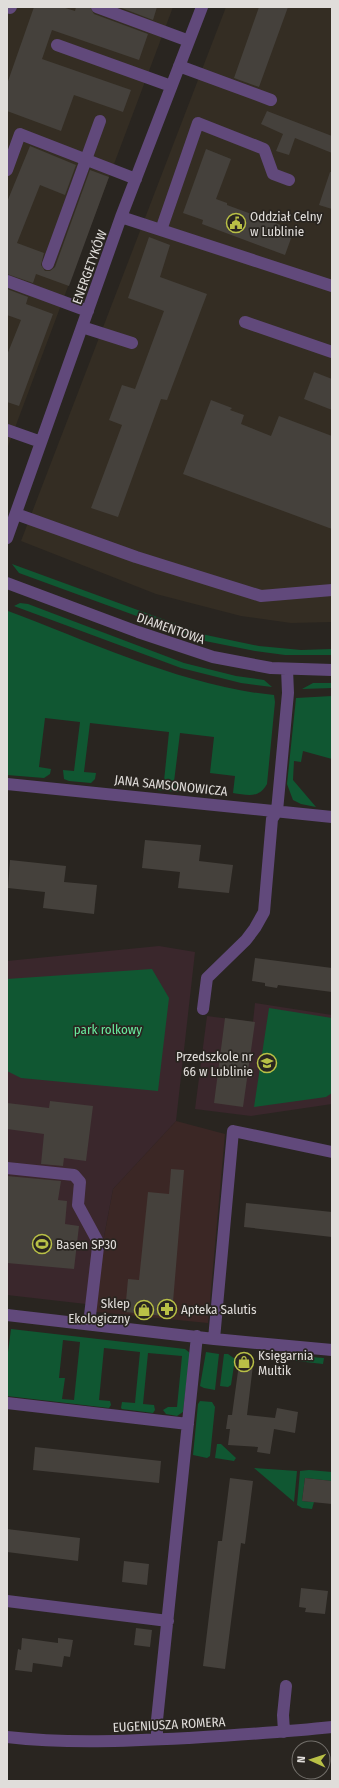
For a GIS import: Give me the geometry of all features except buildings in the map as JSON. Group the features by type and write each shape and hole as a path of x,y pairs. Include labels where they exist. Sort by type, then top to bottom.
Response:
{"street":[{"path":"97,7 189,41"},
{"name":"ENERGETYKÓW","path":"7,538 121,217 202,7"},
{"path":"57,45 171,86"},
{"path":"179,66 271,100"},
{"path":"48,264 100,121"},
{"path":"161,230 198,123 264,149 273,174 289,180"},
{"path":"7,170 20,134 136,178"},
{"path":"121,217 332,286"},
{"path":"7,281 88,311"},
{"path":"245,322 332,352"},
{"path":"82,327 132,343"},
{"path":"7,430 41,442"},
{"path":"16,514 136,557 261,596 332,590"},
{"name":"DIAMENTOWA","path":"7,583 190,650 253,666 287,669 332,670"},
{"path":"203,1009 207,978 246,940 264,912 272,819 277,811 288,694 287,669"},
{"name":"JANA SAMSONOWICZA","path":"7,784 332,817"},
{"path":"214,1339 221,1297 233,1131 332,1152"},
{"path":"7,1168 74,1175 80,1182 78,1205 97,1240 89,1324"},
{"path":"7,1315 214,1339 332,1350"},
{"path":"157,1739 157,1720 197,1336"},
{"path":"7,1403 188,1424"},
{"path":"7,1601 168,1621"},
{"path":"284,1732 283,1715 286,1686"},
{"name":"EUGENIUSZA ROMERA","path":"7,1738 75,1742 284,1732 332,1727"}],"shaded area":[{"path":"7,7 173,7 7,449"},
{"path":"226,7 332,7 332,622 291,623 241,616 156,594 21,541"},
{"path":"159,946 195,952 176,1121 113,1189 102,1247 86,1304 7,1295 7,961"},
{"name":"Przedszkole nr 66 w Lublinie","path":"255,1003 332,1015 332,1104 251,1116 195,1109 207,1016 253,1022"},
{"path":"176,1121 225,1134 208,1323 96,1312 102,1247 113,1189"}],"green space":[{"path":"12,564 206,635 259,646 301,650 332,649 332,655 285,655 255,651 205,641 19,573"},
{"path":"20,603 28,604 184,663 236,676 264,680 272,687 241,683 181,668 14,606"},
{"path":"8,611 139,662 173,673 207,683 274,695 275,702 267,784 264,789 252,795 233,793 235,776 210,773 214,737 180,733 174,782 186,783 184,790 179,792 157,790 152,786 151,779 164,781 169,732 90,723 84,772 96,773 95,779 91,783 69,781 64,779 63,770 74,771 80,722 45,718 39,767 51,769 50,774 44,778 7,775"},
{"path":"313,683 332,683 332,688 302,689"},
{"path":"332,696 332,759 303,751 301,762 294,761 293,780 316,807 301,804 293,800 287,784 296,698"},
{"name":"park rolkowy","path":"152,969 169,998 158,1091 21,1078 7,1071 7,979"},
{"path":"269,1008 332,1018 332,1093 326,1097 254,1107"},
{"path":"11,1329 185,1349 190,1353 183,1412 177,1416 166,1414 163,1410 168,1407 177,1407 182,1356 148,1353 143,1404 154,1405 155,1410 153,1413 121,1408 122,1402 135,1403 140,1352 104,1348 99,1400 110,1401 111,1405 109,1408 7,1396 7,1360","holes":["63,1340 80,1342 74,1400 62,1399 65,1378 59,1378"]},
{"path":"206,1352 219,1354 215,1390 200,1386"},
{"path":"224,1354 228,1354 235,1359 231,1385 228,1387 220,1386"},
{"path":"271,1354 324,1358 323,1364 270,1358"},
{"path":"200,1401 212,1402 215,1407 210,1456 207,1458 193,1455 198,1404"},
{"path":"217,1444 221,1444 236,1458 234,1461 215,1458"},
{"path":"254,1468 297,1471 294,1502"},
{"path":"309,1470 332,1472 332,1481 305,1478 302,1501 314,1502 312,1509 302,1508 297,1505 300,1471"}],"place":[{"name":"Oddział Celny w Lublinie","path":"236,223"},
{"name":"Przedszkole nr 66 w Lublinie","path":"267,1063"},
{"name":"Basen SP30","path":"42,1244"},
{"name":"Apteka Salutis","path":"167,1309"},
{"name":"Sklep Ekologiczny","path":"144,1310"},
{"name":"Księgarnia Multik","path":"244,1362"}]}
